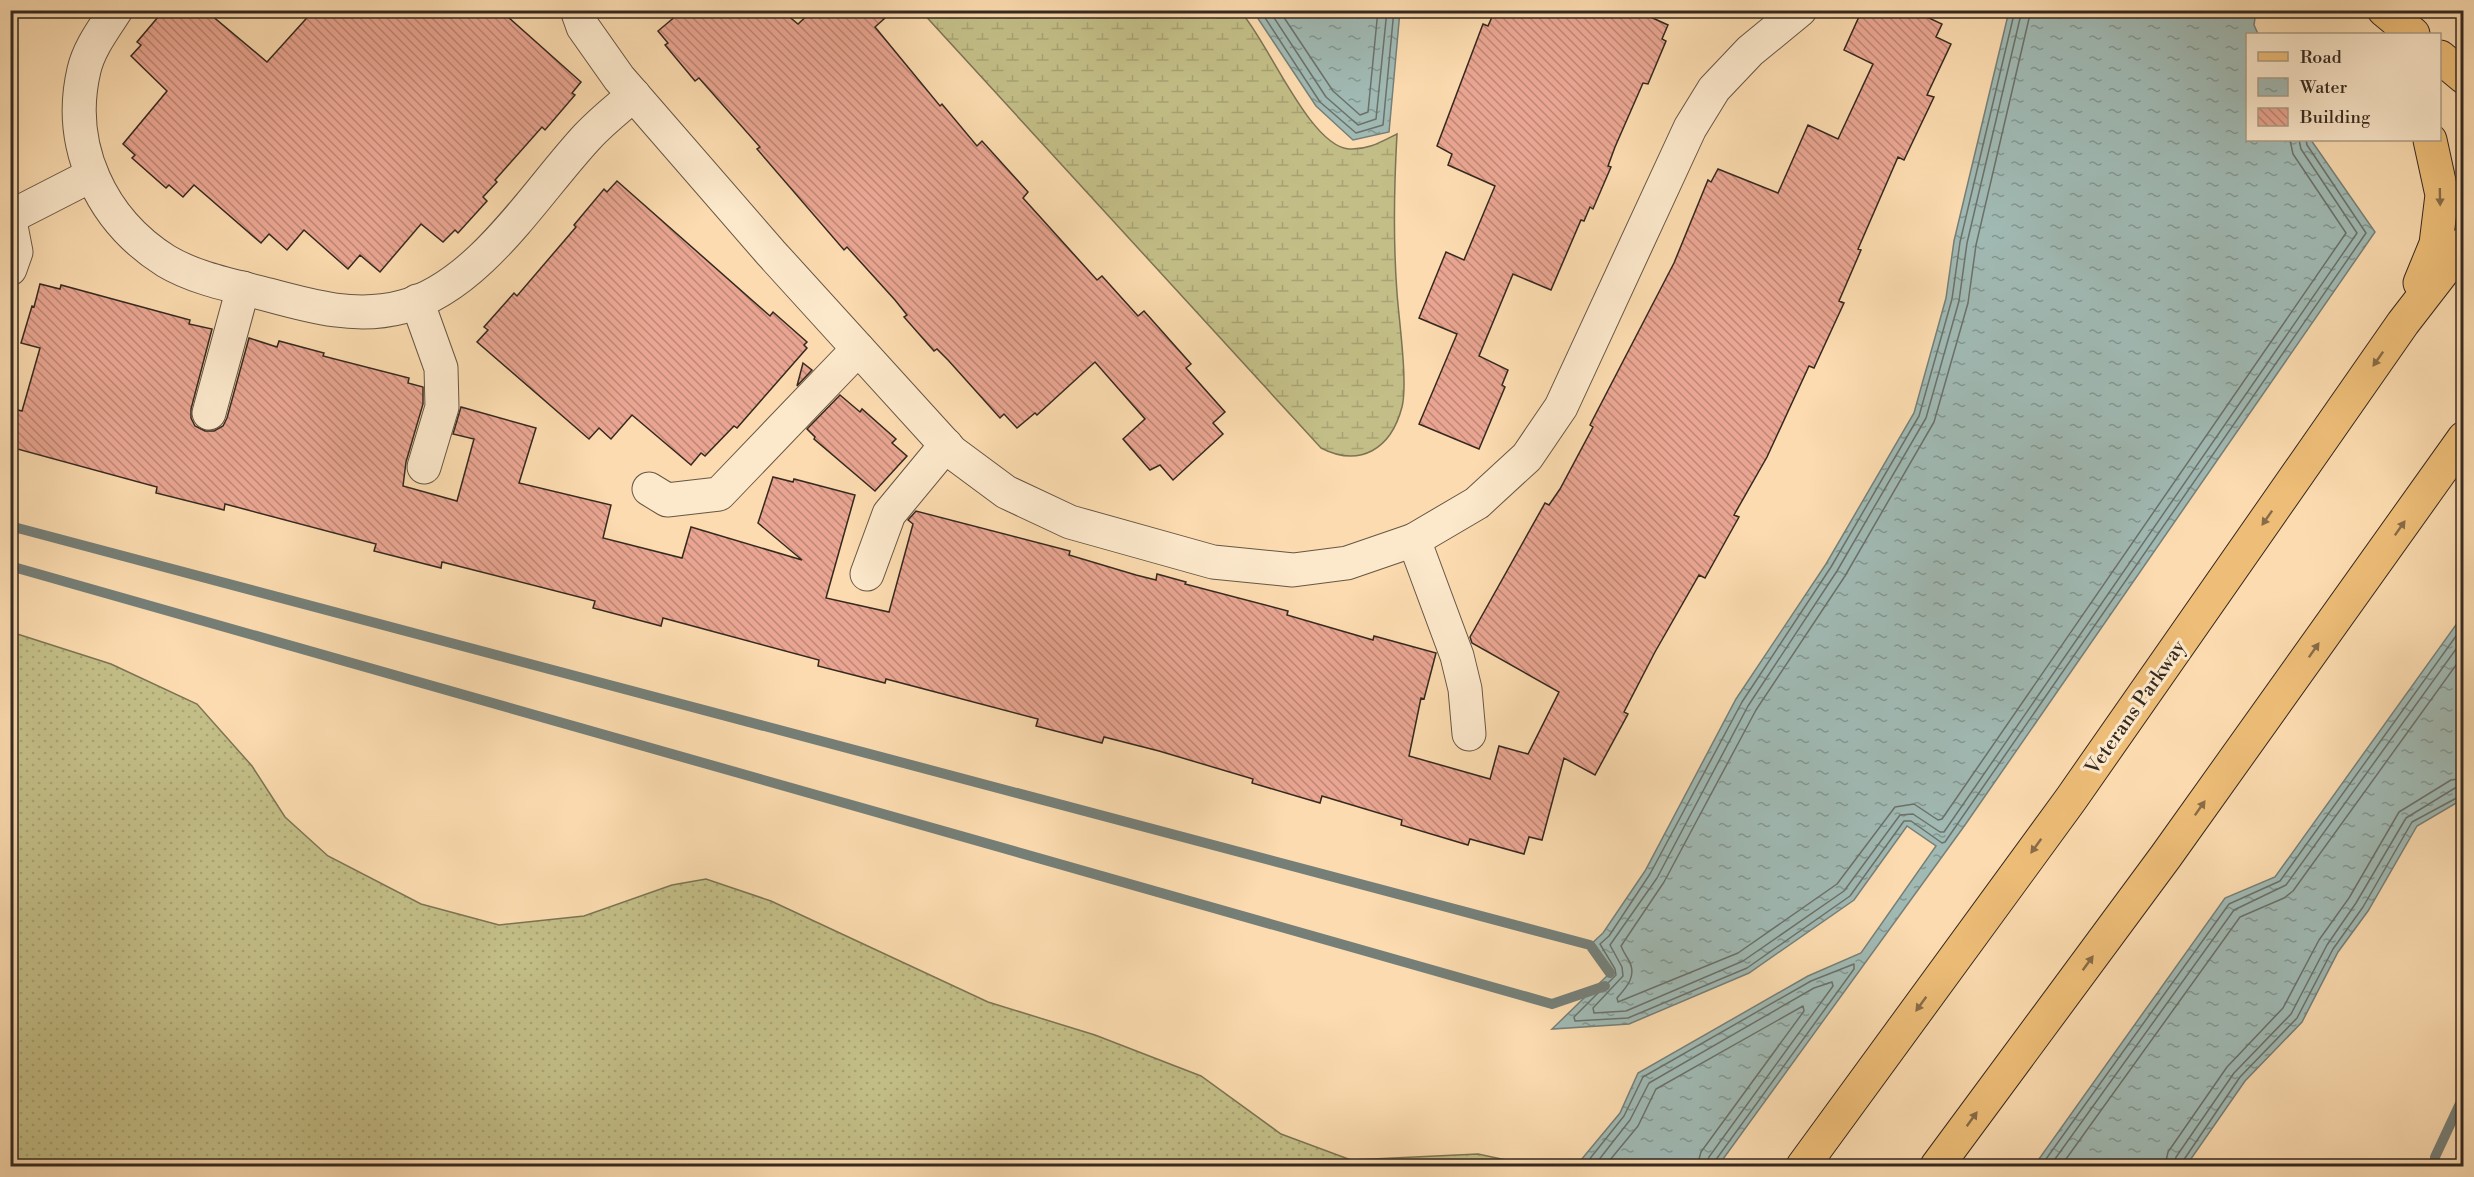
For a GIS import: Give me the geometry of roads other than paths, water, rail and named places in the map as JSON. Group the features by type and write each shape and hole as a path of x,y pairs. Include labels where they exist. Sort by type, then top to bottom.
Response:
{"main road":[{"path":"2367,10 2384,33"},
{"path":"2384,10 2412,33"},
{"path":"2441,59 2463,77"},
{"path":"2403,323 2436,244 2442,195 2430,141"},
{"name":"Veterans Parkway","path":"1803,1167 2071,799 2403,323 2463,244"},
{"path":"1937,1167 2166,856 2463,438"}],"lane":[{"path":"117,10 97,39 84,69 79,112 85,157 100,195 135,239 168,262 209,279 316,308 362,313 402,307 444,290 478,262 587,137 634,95"},
{"path":"577,10 584,27 634,95 771,253 946,445 1006,492 1070,522 1213,561 1293,570 1347,563 1414,540 1477,503 1527,457 1561,406 1690,128 1713,89 1750,51 1800,10"},
{"path":"10,269 16,252 10,219 92,175"},
{"path":"209,412 243,288"},
{"path":"417,302 441,368 442,406 424,467"},
{"path":"649,489 667,500 719,494 858,349"},
{"path":"867,574 889,514 946,445"},
{"path":"1414,540 1457,656 1465,689 1469,735"}],"water":[{"path":"1253,11 1400,11 1389,132 1353,140 1316,106"},
{"path":"2009,11 2256,11 2254,25 2258,33 2246,33 2246,141 2312,141 2375,232 1965,825 1718,1166 1576,1166 1620,1113 1638,1073 1808,976 1861,953 1936,846 1907,826 1854,900 1749,973 1629,1024 1552,1029 1610,973 1590,945 1603,933 1645,871 1736,699 1826,564 1914,413 1946,298 1954,241"},
{"path":"2463,615 2463,799 2417,826 2368,911 2338,952 2302,1022 2245,1081 2186,1166 2034,1166 2225,898 2275,877"}],"waterway":[{"path":"10,526 1590,945 1610,973"},
{"path":"10,566 1552,1004 1605,986"},
{"path":"2435,1166 2435,1157 2464,1095"}]}
